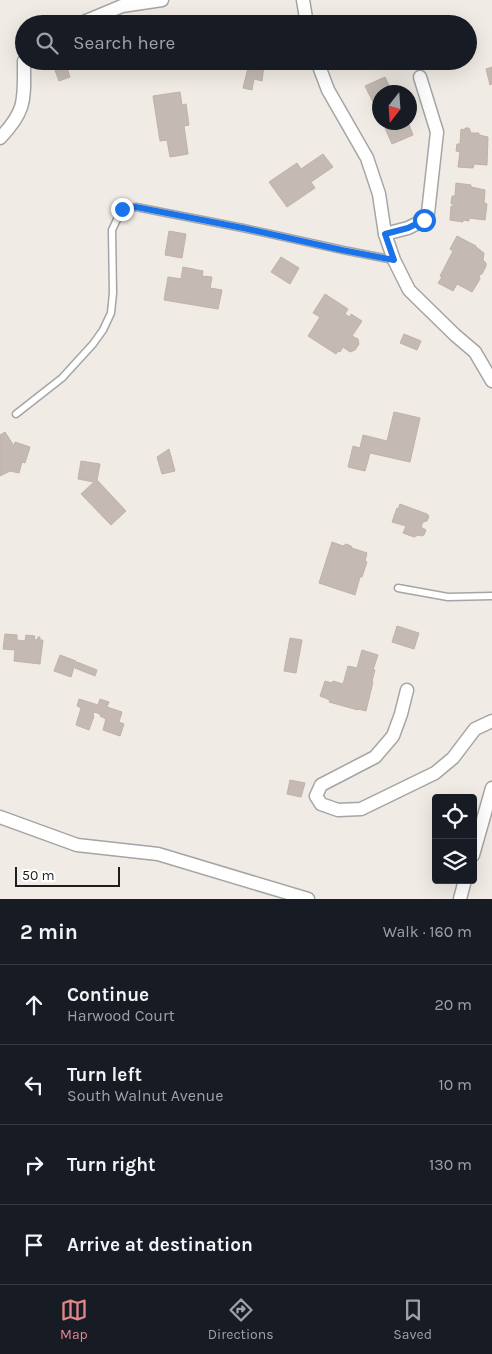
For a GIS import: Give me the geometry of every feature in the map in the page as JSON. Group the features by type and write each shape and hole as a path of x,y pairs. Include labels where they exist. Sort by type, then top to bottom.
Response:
{"street":[{"path":"100,15 122,6 162,0"},
{"path":"303,0 306,15"},
{"path":"0,138 12,126 20,112 24,98 24,70"},
{"path":"320,70 328,90 367,158 379,194 385,234 394,260 409,290 475,352 492,381"},
{"path":"385,234 408,228 424,220 428,213 437,132 420,77"},
{"path":"407,690 393,736 374,757 321,785 316,796 321,804 338,810 361,809 435,773 453,758 475,729 492,721"},
{"path":"477,841 492,788"},
{"path":"0,817 77,845 158,854 308,899"},
{"path":"460,899 464,884"}],"lane":[{"path":"16,414 62,378 103,330 111,313 113,293 112,230 122,209 136,207 394,260"},
{"path":"398,588 448,597 492,596"}],"building":[{"path":"492,67 492,84 490,85 486,69"},
{"path":"55,70 68,70 70,77 59,81"},
{"path":"248,70 263,70 262,81 254,79 252,90 243,88"},
{"path":"385,77 389,85 372,85 372,100 365,86"},
{"path":"180,92 182,105 186,104 189,125 184,126 188,154 170,157 167,140 160,141 153,96"},
{"path":"465,128 469,128 471,133 479,133 479,135 488,137 487,165 474,164 473,168 458,167 460,152 456,151 457,144 460,144 461,129 465,130"},
{"path":"386,130 411,130 413,135 392,144"},
{"path":"323,154 333,167 311,182 315,188 287,207 269,182 297,163 301,169"},
{"path":"456,183 471,185 471,187 485,190 484,203 487,204 485,220 469,218 469,221 463,220 463,222 450,220 451,206 453,207 453,204 451,204 452,196 455,196"},
{"path":"169,231 186,234 182,258 165,255"},
{"path":"457,236 476,246 484,253 483,260 486,266 482,274 479,275 480,279 472,292 457,284 453,291 438,283 453,251 450,249"},
{"path":"281,257 299,268 290,284 271,272"},
{"path":"183,267 203,271 202,276 212,277 210,288 222,290 218,309 164,300 168,277 181,279"},
{"path":"325,294 348,309 345,314 350,317 351,314 362,321 352,336 358,339 359,344 355,350 350,352 343,347 336,354 308,336 320,317 313,313"},
{"path":"404,334 421,341 417,350 400,343"},
{"path":"394,412 420,418 410,462 370,453 365,471 348,467 353,446 360,448 363,435 387,441"},
{"path":"5,432 14,446 15,442 30,447 25,463 22,462 19,473 10,471 0,476 0,435"},
{"path":"169,449 175,471 162,474 157,457"},
{"path":"81,461 100,464 97,480 126,511 111,525 81,494 94,482 78,479"},
{"path":"400,504 429,516 421,527 426,530 424,535 414,537 403,533 406,526 392,522"},
{"path":"332,542 343,546 346,544 367,553 365,561 367,562 355,595 319,583"},
{"path":"397,626 419,633 414,649 392,642"},
{"path":"5,634 17,635 17,640 25,641 26,635 35,636 34,639 37,640 40,637 40,640 43,640 40,664 14,661 15,650 3,649"},
{"path":"290,638 302,640 296,673 284,671"},
{"path":"362,650 378,655 373,670 375,670 373,682 366,711 329,702 330,700 320,696 325,681 343,684 348,666 357,668"},
{"path":"60,655 76,661 71,677 54,671"},
{"path":"77,662 97,670 95,676 75,668"},
{"path":"79,699 98,705 100,699 109,702 107,707 122,712 119,722 124,724 120,736 103,730 106,719 94,712 89,730 76,725 81,708 77,706"},
{"path":"290,780 305,783 301,797 287,794"}],"route":[{"path":"122,209 136,207 394,260 385,234 408,228 424,220"}]}
